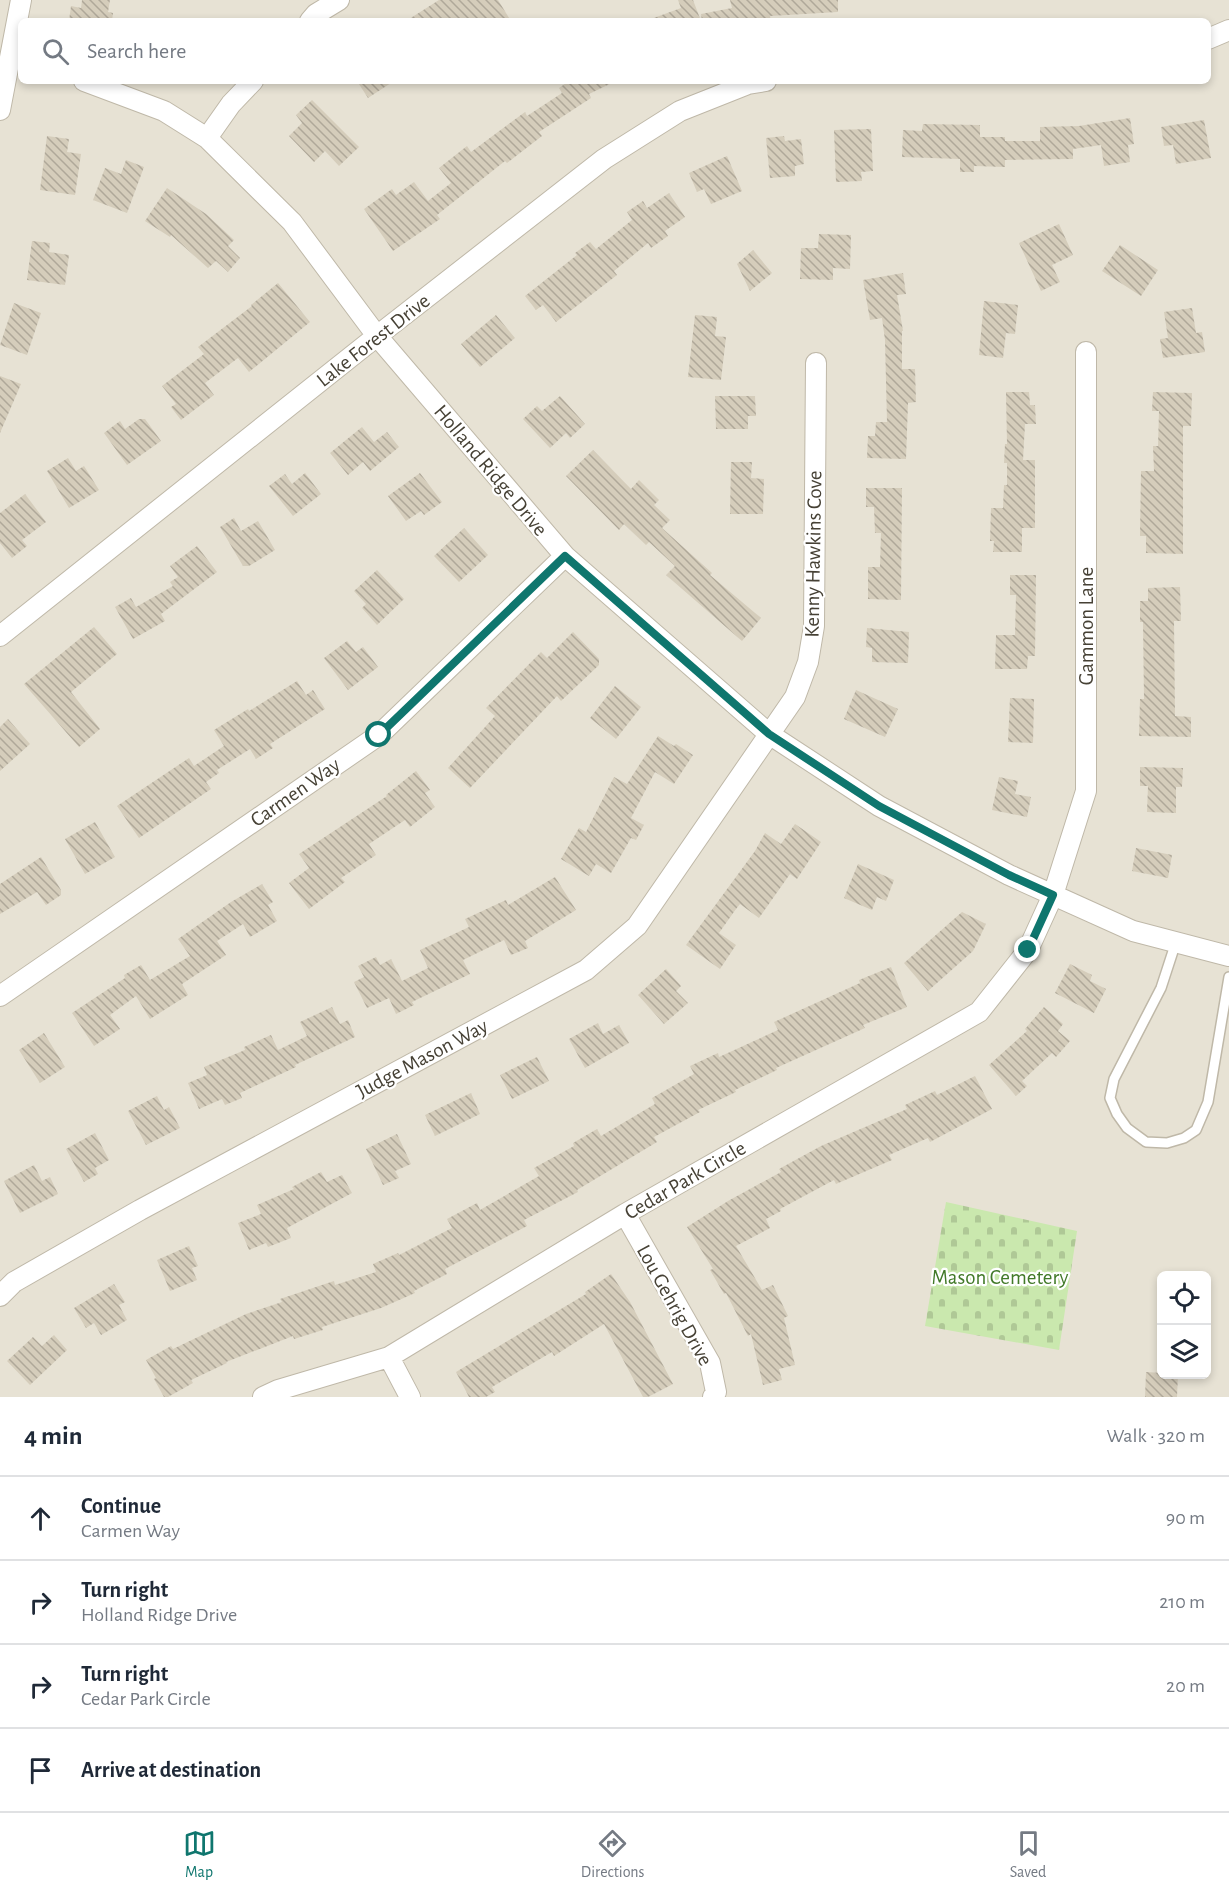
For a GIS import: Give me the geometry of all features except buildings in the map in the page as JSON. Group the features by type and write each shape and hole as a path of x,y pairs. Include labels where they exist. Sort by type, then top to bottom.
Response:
{"street":[{"path":"0,111 21,0"},
{"path":"313,18 339,0"},
{"path":"1211,38 1229,30"},
{"name":"Holland Ridge Drive","path":"92,84 164,111 207,138 292,222 377,336 565,556 769,734 879,806 1009,875 1133,931 1229,956"},
{"path":"207,138 231,104 250,84"},
{"name":"Lake Forest Drive","path":"0,636 604,159 680,111 748,84"},
{"name":"Gammon Lane","path":"1053,895 1086,791 1086,352"},
{"name":"Kenny Hawkins Cove","path":"769,734 795,697 808,662 814,626 816,363"},
{"name":"Carmen Way","path":"0,996 379,735 565,556"},
{"name":"Judge Mason Way","path":"0,1296 14,1282 140,1210 586,970 637,926 769,734"},
{"name":"Cedar Park Circle","path":"263,1397 278,1390 389,1358 625,1214 978,1012 1028,950 1053,895"},
{"name":"Lou Gehrig Drive","path":"625,1214 710,1363 716,1392 713,1397"},
{"path":"389,1358 410,1397"}],"lane":[{"path":"1176,942 1161,988 1114,1079 1110,1098 1127,1128 1146,1142 1167,1143 1184,1138 1196,1130 1208,1102 1229,977"}],"shaded area":[{"path":"0,0 1229,0 1229,1397 0,1397"}],"green space":[{"name":"Mason Cemetery","path":"946,1202 1077,1231 1059,1350 925,1326"}],"route":[{"path":"379,735 565,556 769,734 879,806 1009,875 1053,895 1028,950"}]}
